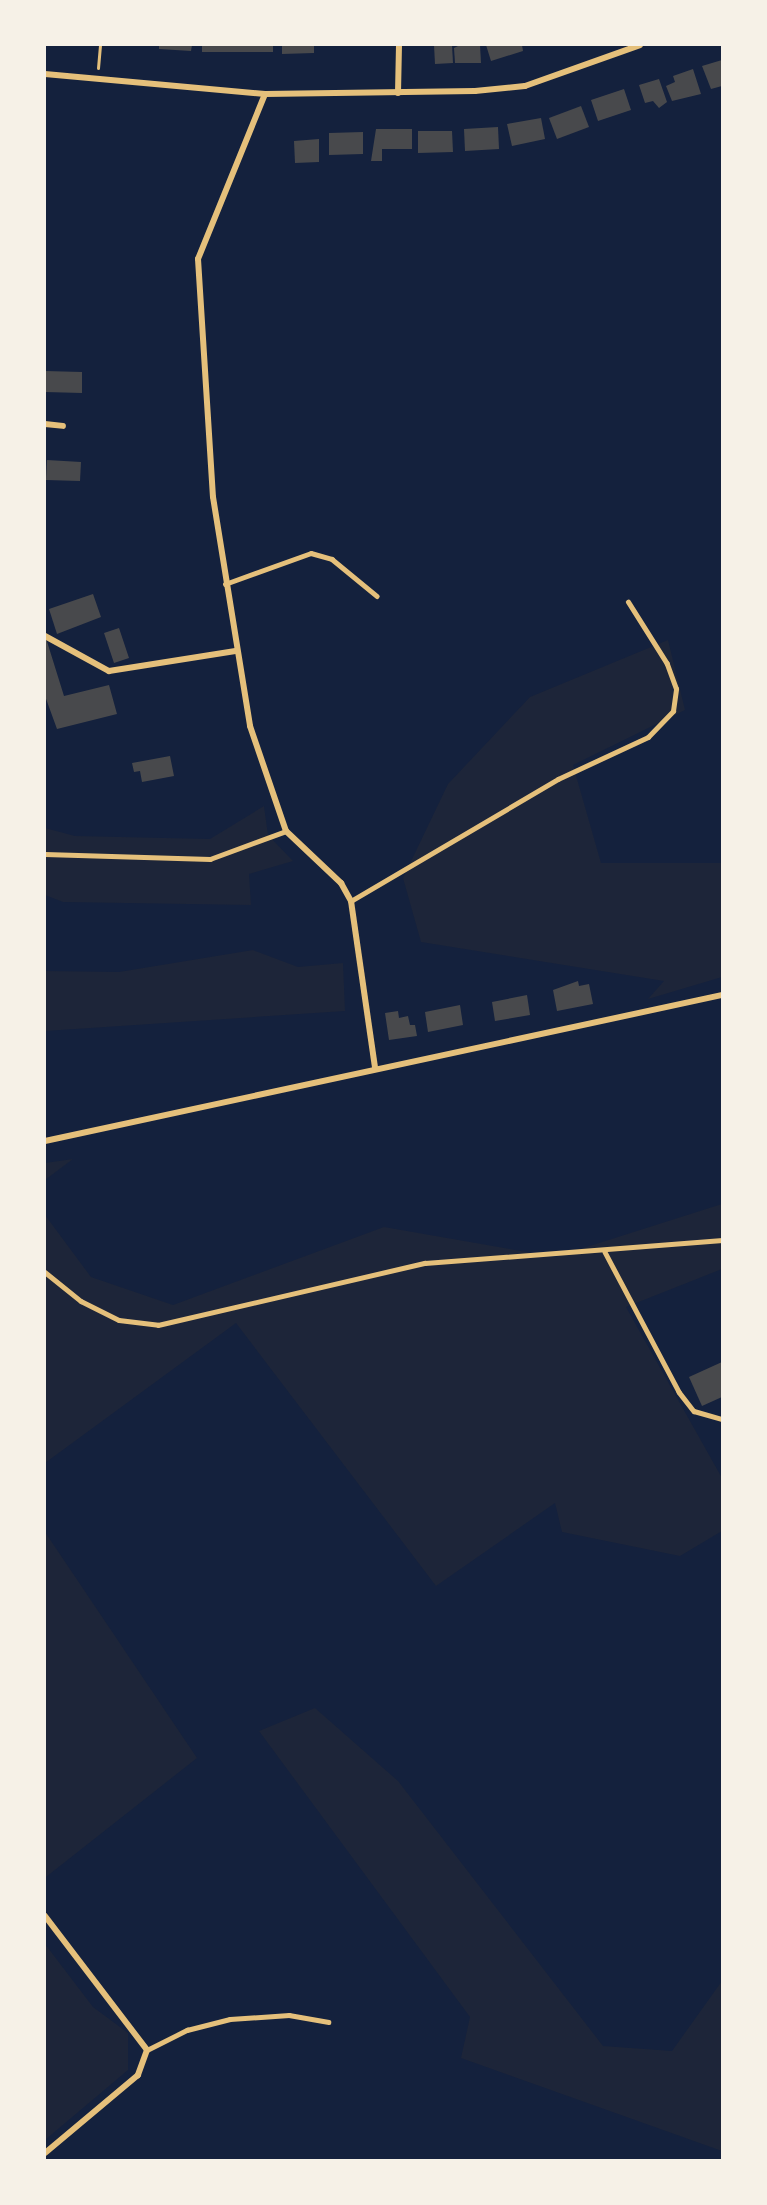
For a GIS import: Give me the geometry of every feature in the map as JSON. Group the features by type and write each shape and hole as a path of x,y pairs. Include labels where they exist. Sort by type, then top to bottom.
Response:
{"street":[{"path":"398,93 399,45"},
{"path":"45,74 265,94 398,93 517,87 640,45"},
{"path":"265,94 198,259 213,497 235,651 250,726 286,831 341,883 351,901 375,1067"},
{"path":"45,424 63,426"},
{"path":"45,636 109,671 235,651"},
{"path":"45,1141 309,1088 375,1067 722,995"},
{"path":"45,1916 147,2050 138,2075 45,2153"}],"lane":[{"path":"225,584 311,553 332,559 377,596"},
{"path":"351,901 558,779 648,737 673,711 676,689 667,664 628,602"},
{"path":"45,854 210,859 286,831"},
{"path":"45,1272 81,1301 119,1320 158,1325 424,1263 605,1252 722,1240"},
{"path":"605,1252 679,1392 694,1412 722,1419"},
{"path":"147,2050 187,2030 230,2019 289,2015 328,2022"}],"path":[{"path":"97,78 100,45"}],"shaded area":[{"path":"668,640 685,710 573,765 601,863 722,863 722,977 648,999 664,981 421,942 403,878 448,784 530,697"},
{"path":"264,806 268,835 293,861 249,874 251,905 63,902 45,895 45,828 75,836 210,839"},
{"path":"253,950 298,967 343,963 345,1011 45,1031 45,971 119,972"},
{"path":"73,1159 45,1180 45,1163"},
{"path":"722,1204 722,1269 626,1307 722,1478 722,1531 680,1556 562,1532 555,1503 436,1586 236,1323 45,1463 45,1215 91,1277 173,1305 384,1227 555,1257"},
{"path":"45,1532 197,1758 46,1877 45,1876"},
{"path":"315,1708 398,1781 603,2046 672,2051 722,1981 722,2151 461,2058 470,2017 259,1731"},
{"path":"45,1944 93,2007 128,2033 128,2070 45,2140"}],"building":[{"path":"159,45 192,45 191,51 159,49"},
{"path":"202,45 273,45 273,52 202,52"},
{"path":"282,45 314,45 314,53 282,54"},
{"path":"434,45 452,45 453,63 435,64"},
{"path":"460,45 480,45 481,63 455,63 454,48"},
{"path":"486,45 522,45 523,51 491,61"},
{"path":"722,60 722,86 711,89 702,66"},
{"path":"693,69 701,94 672,101 666,86 675,82 673,76"},
{"path":"659,79 667,102 659,108 653,101 645,103 639,85"},
{"path":"624,89 631,110 598,121 591,100"},
{"path":"581,106 589,127 557,139 549,118"},
{"path":"541,118 545,139 512,146 507,124"},
{"path":"498,127 499,149 465,151 464,129"},
{"path":"376,129 412,129 412,149 382,149 382,161 371,161"},
{"path":"418,131 452,131 453,152 418,153"},
{"path":"363,132 363,154 329,155 329,133"},
{"path":"319,139 319,162 295,163 294,141"},
{"path":"45,371 82,372 82,393 45,392"},
{"path":"47,460 81,462 80,481 46,480"},
{"path":"93,594 101,617 57,634 49,609"},
{"path":"119,628 129,658 114,663 104,633"},
{"path":"45,635 64,696 109,685 117,714 57,729 45,696"},
{"path":"170,756 174,776 142,782 140,771 134,772 132,763"},
{"path":"578,981 579,986 589,984 593,1004 557,1011 553,990"},
{"path":"527,995 530,1015 495,1021 492,1002"},
{"path":"460,1005 463,1025 428,1032 425,1012"},
{"path":"398,1011 399,1018 408,1016 410,1025 415,1025 417,1036 389,1040 385,1013"},
{"path":"722,1362 722,1397 702,1406 689,1377"}]}
